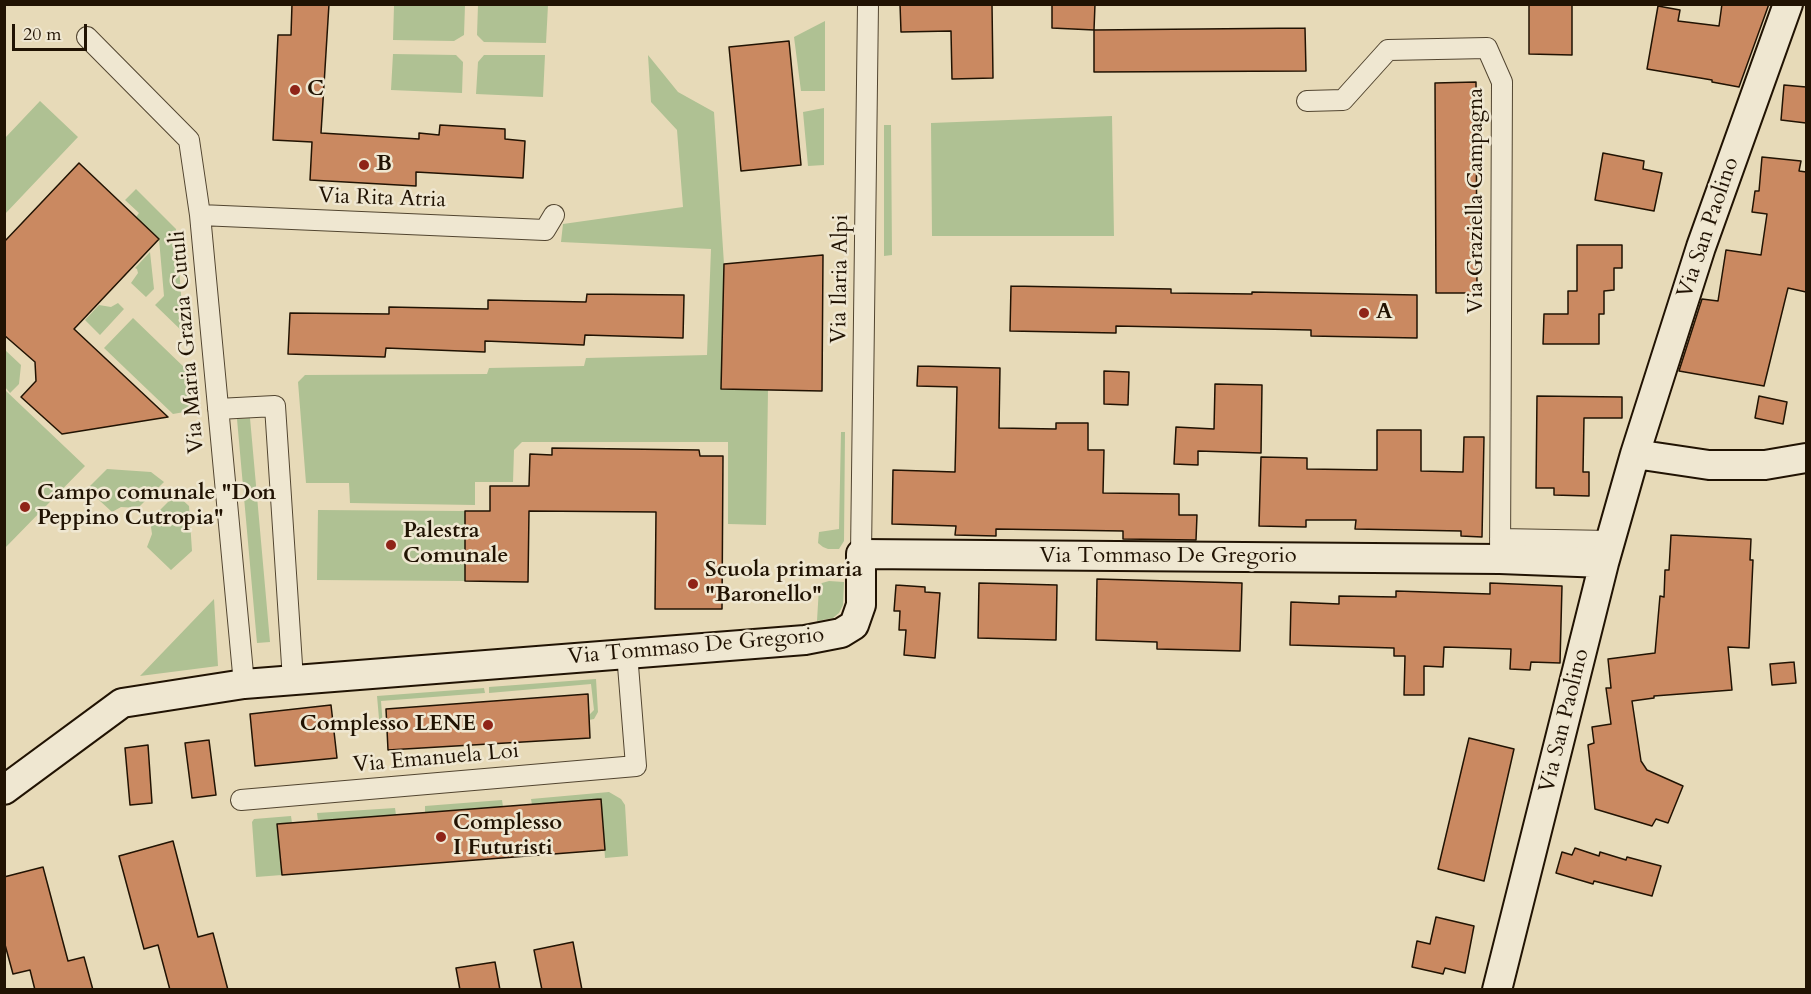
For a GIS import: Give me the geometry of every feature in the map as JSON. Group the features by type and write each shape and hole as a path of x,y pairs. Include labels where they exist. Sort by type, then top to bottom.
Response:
{"street":[{"name":"Via Ilaria Alpi","path":"861,554 868,4"},
{"name":"Via San Paolino","path":"1497,990 1607,552 1635,454 1701,247 1788,4"},
{"name":"Via Maria Grazia Cutuli","path":"87,37 189,140 200,215 244,684"},
{"name":"Via Graziella Campagna","path":"1307,101 1343,100 1388,50 1488,48 1503,82 1500,549"},
{"name":"Via Rita Atria","path":"200,215 545,230 555,215"},
{"path":"218,409 275,406 293,680"},
{"path":"1635,454 1709,465 1765,465 1806,458"},
{"name":"Via Tommaso De Gregorio","path":"4,790 122,703 244,684 805,640 841,633 854,625 861,605 861,554 1500,549 1607,552"},
{"name":"Via Emanuela Loi","path":"241,800 636,766 627,653"}],"green space":[{"path":"465,5 464,35 454,41 393,40 394,6"},
{"path":"478,5 548,5 546,43 484,42 477,35"},
{"path":"825,21 825,91 801,91 794,37"},
{"path":"393,54 456,55 463,62 462,93 391,90"},
{"path":"484,55 545,55 543,97 476,94 478,62"},
{"path":"648,55 678,92 714,112 724,264 721,388 768,390 766,525 728,524 728,442 522,442 514,450 513,482 475,482 475,505 350,503 349,483 306,483 298,382 305,375 487,374 489,368 584,366 586,358 707,355 711,249 561,242 563,224 683,207 677,130 651,102"},
{"path":"40,101 78,137 5,214 5,138"},
{"path":"824,108 824,165 808,166 803,112"},
{"path":"1112,116 1114,236 932,236 931,123"},
{"path":"884,125 891,125 892,255 884,256"},
{"path":"136,189 176,229 184,333 155,305 164,296 159,239 136,217 139,213 125,200"},
{"path":"150,252 154,289 146,297 131,283 138,273 135,268"},
{"path":"118,303 124,309 100,335 85,320 99,305 111,307"},
{"path":"133,318 187,370 190,411 173,414 104,348"},
{"path":"4,349 21,365 19,384 10,393 5,387"},
{"name":"Campo comunale \"Don Peppino Cutropia\"","path":"5,390 85,466 4,548"},
{"path":"250,418 270,642 257,643 237,419"},
{"path":"841,432 845,432 844,541 839,549 828,549 818,543 819,532 839,529"},
{"path":"107,469 151,472 164,482 138,508 121,507 112,512 87,489"},
{"path":"176,494 189,506 192,551 171,570 147,547 152,534 150,520"},
{"name":"Palestra Comunale","path":"318,510 465,511 465,581 317,580"},
{"path":"844,582 843,605 833,618 817,621 819,587 822,583"},
{"path":"214,599 218,666 140,676"},
{"path":"596,679 598,712 594,719 589,720 589,715 594,710 591,684 489,693 489,687"},
{"path":"484,688 485,693 381,701 383,727 388,729 388,732 380,730 377,696"},
{"path":"609,792 621,799 625,805 628,856 605,858 601,799 532,805 531,799"},
{"path":"502,800 503,807 425,813 425,806"},
{"path":"395,808 396,815 318,821 317,813"},
{"path":"291,816 292,823 277,825 282,875 256,877 252,822 254,819"}],"building":[{"path":"292,4 329,4 321,133 419,139 419,133 439,135 440,125 505,129 505,139 525,141 523,178 416,172 416,186 310,180 312,142 273,140 278,35 291,35"},
{"path":"900,4 992,4 993,78 952,79 951,31 901,32"},
{"path":"1052,4 1095,4 1094,30 1052,28"},
{"path":"1529,4 1572,4 1572,55 1529,54"},
{"path":"1722,4 1769,4 1739,87 1647,69 1658,6 1680,10 1678,21 1719,26"},
{"path":"1305,28 1306,71 1094,72 1094,30"},
{"path":"789,41 801,165 741,171 729,47"},
{"path":"1476,82 1477,293 1436,293 1435,83"},
{"path":"1784,85 1806,87 1806,123 1781,120"},
{"path":"1603,153 1644,161 1643,169 1662,173 1654,211 1595,200"},
{"path":"1762,157 1801,161 1799,171 1806,172 1806,292 1788,288 1764,386 1679,371 1702,299 1718,301 1726,250 1761,255 1767,214 1752,212 1755,191 1759,191"},
{"path":"79,163 159,239 74,329 168,417 62,434 21,397 36,381 35,362 4,335 4,242"},
{"path":"1577,245 1622,245 1622,268 1614,268 1614,290 1604,291 1604,314 1599,314 1599,344 1543,344 1544,314 1568,314 1568,291 1577,291"},
{"path":"823,255 822,391 721,389 724,264"},
{"path":"1011,286 1171,289 1171,293 1417,295 1417,338 1311,336 1311,330 1116,326 1116,333 1010,331"},
{"path":"587,294 684,295 683,338 585,335 584,345 485,341 485,352 386,348 385,357 288,354 290,313 389,314 389,307 488,309 488,300 586,302"},
{"path":"918,366 1000,368 999,428 1056,429 1056,423 1088,423 1088,450 1104,450 1103,493 1179,494 1179,515 1197,515 1196,540 1123,539 1123,531 996,529 996,536 955,535 956,526 892,524 893,470 955,472 957,387 917,386"},
{"path":"1104,371 1129,372 1128,405 1104,404"},
{"path":"1215,384 1262,385 1261,453 1198,451 1198,465 1174,464 1176,427 1214,429"},
{"path":"1537,396 1622,397 1622,418 1584,418 1583,472 1589,472 1589,496 1554,495 1554,488 1536,488"},
{"path":"1759,396 1787,402 1783,424 1755,418"},
{"path":"1377,430 1421,430 1421,471 1463,472 1464,437 1484,437 1482,537 1461,536 1461,531 1355,529 1356,520 1306,520 1306,527 1259,526 1261,457 1307,458 1307,469 1377,470"},
{"path":"552,448 699,450 700,456 723,456 722,609 655,609 656,512 529,511 528,582 465,581 465,511 490,511 490,486 529,486 530,454 552,455"},
{"path":"1671,535 1751,539 1750,560 1753,560 1749,648 1728,647 1732,690 1654,696 1654,698 1632,701 1641,761 1647,770 1683,786 1668,823 1656,819 1652,826 1595,809 1588,745 1594,743 1592,727 1611,724 1606,688 1611,688 1608,659 1655,653 1660,596 1664,597 1665,570 1669,570"},
{"path":"1097,579 1242,583 1240,651 1157,649 1157,642 1096,640"},
{"path":"979,583 1057,585 1056,640 978,638"},
{"path":"1490,583 1562,586 1560,663 1531,662 1530,670 1510,669 1511,649 1444,647 1443,667 1424,666 1424,695 1404,695 1405,656 1394,656 1394,648 1290,645 1291,602 1339,604 1339,596 1396,597 1396,591 1490,594"},
{"path":"896,585 925,587 925,592 940,593 935,658 904,655 906,630 899,630 900,611 894,611"},
{"path":"1794,662 1796,683 1772,685 1770,664"},
{"name":"Complesso LENE","path":"588,694 590,738 388,750 386,709"},
{"path":"331,705 337,758 255,766 250,714"},
{"path":"1469,738 1514,749 1484,881 1438,869"},
{"path":"209,740 216,795 192,798 185,743"},
{"path":"148,745 152,803 130,805 125,748"},
{"name":"Complesso I Futuristi","path":"601,799 605,850 282,875 277,824"},
{"path":"173,841 198,937 213,933 228,990 170,990 158,945 144,949 119,856"},
{"path":"1575,848 1599,856 1600,852 1626,860 1627,857 1661,866 1652,896 1594,881 1593,884 1556,873 1562,852 1572,855"},
{"path":"43,867 68,961 84,957 93,990 35,990 30,970 13,974 4,941 4,877"},
{"path":"1436,917 1474,926 1465,973 1445,968 1443,974 1412,967 1417,941 1430,944"},
{"path":"573,942 582,990 542,990 534,950"},
{"path":"495,962 500,990 460,990 456,968"}],"place":[{"name":"C","path":"295,90"},
{"name":"B","path":"364,165"},
{"name":"A","path":"1364,313"},
{"name":"Campo comunale \"Don Peppino Cutropia\"","path":"25,507"},
{"name":"Palestra Comunale","path":"391,545"},
{"name":"Scuola primaria \"Baronello\"","path":"693,584"},
{"name":"Complesso LENE","path":"488,725"},
{"name":"Complesso I Futuristi","path":"441,837"}]}
